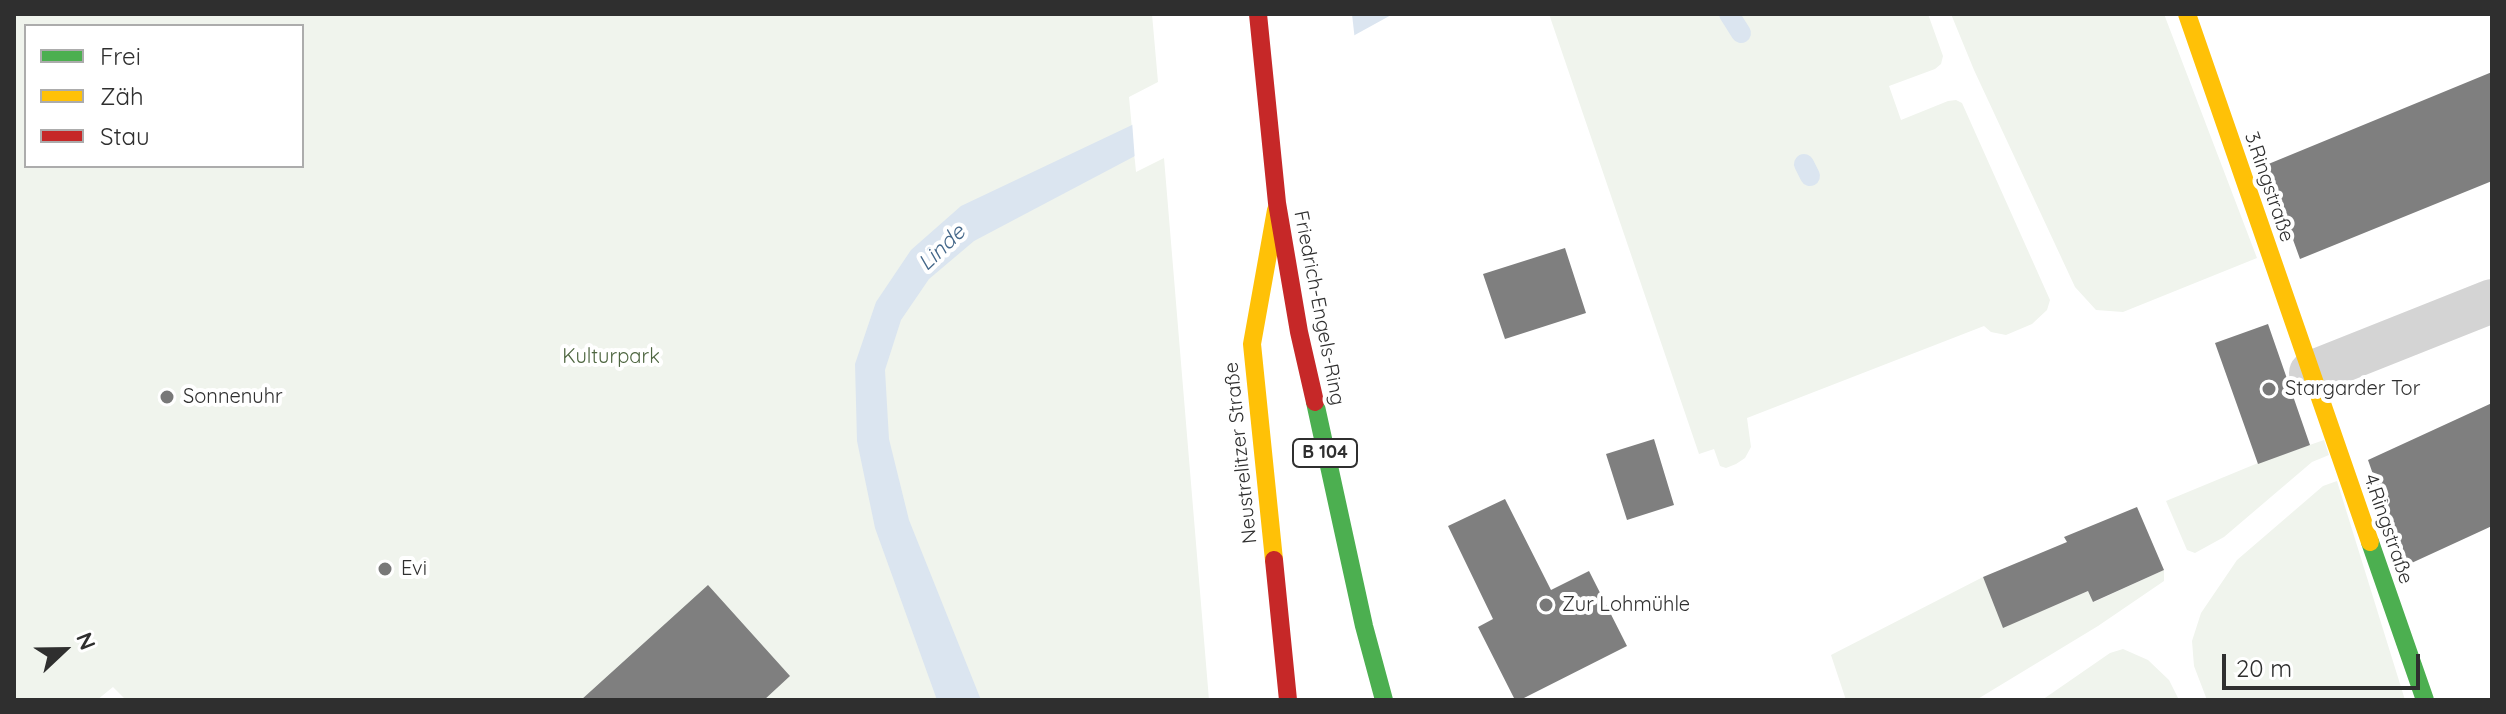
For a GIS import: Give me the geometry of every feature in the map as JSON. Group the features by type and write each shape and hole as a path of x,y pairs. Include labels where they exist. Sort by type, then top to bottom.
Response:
{"main road":[{"name":"3.Ringstraße","path":"2187,14 2311,373"},
{"name":"Friedrich-Engels-Ring","path":"1258,21 1277,203 1303,348 1364,626 1384,700"},
{"name":"Neustrelitzer Straße","path":"1277,203 1252,344 1288,700"},
{"name":"4.Ringstraße","path":"2311,373 2425,700"}],"street":[{"path":"2311,373 2492,301"}],"green space":[{"name":"Kulturpark","path":"14,14 1152,14 1158,82 1129,97 1136,172 1164,158 1209,700 126,700 113,687 97,700 14,700"},
{"path":"1549,14 1928,14 1943,56 1941,64 1889,86 1901,120 1948,101 1962,103 2050,300 2047,310 2032,324 2006,335 1991,332 1984,326 1747,418 1751,447 1745,458 1736,464 1726,468 1720,466 1714,449 1699,454"},
{"path":"1951,14 2164,14 2257,258 2123,312 2096,310 2075,287"},
{"path":"2324,440 2329,455 2312,462 2224,537 2195,553 2187,550 2166,501"},
{"path":"2337,481 2405,700 2207,700 2194,666 2192,641 2201,613 2237,560 2323,486"},
{"path":"2164,570 2164,581 2098,626 1976,700 1846,700 1831,655 1983,577 2004,627 2088,591 2094,602"},
{"path":"2123,649 2148,660 2169,680 2179,700 2042,700 2110,653"}],"water":[{"name":"Linde","path":"1335,14 1393,14 974,241 929,279 901,320 885,370 889,439 909,520 981,700 937,700 875,528 857,441 855,364 876,302 911,250 961,206 1132,125"}],"pier":[{"path":"1326,14 1352,14 1355,41 1135,161 1132,121"}],"building":[{"path":"2492,72 2492,181 2300,259 2266,165"},
{"path":"1565,248 1586,313 1505,339 1483,274"},
{"name":"Stargarder Tor","path":"2268,324 2310,445 2258,464 2215,343"},
{"path":"2492,403 2492,526 2405,566 2368,460"},
{"path":"1654,439 1674,505 1627,520 1606,454"},
{"name":"Zur Lohmühle","path":"1505,499 1551,590 1589,571 1627,646 1520,700 1515,700 1478,627 1493,619 1448,526"},
{"path":"2137,507 2164,570 2093,602 2088,591 2003,628 1983,577 2067,542 2064,537"},
{"path":"708,585 790,676 764,700 581,700"}],"waterway":[{"path":"1729,14 1741,33"},
{"path":"1804,164 1810,176"}],"traffic: fast":[{"path":"1315,402 1364,626 1384,700"},
{"path":"2370,542 2425,700"}],"traffic: slow":[{"path":"2187,14 2370,542"},
{"path":"1274,560 1252,344 1276,210"}],"traffic: jam":[{"path":"1258,14 1277,203 1299,332 1315,402"},
{"path":"1274,560 1288,700"}],"place":[{"name":"Stargarder Tor","path":"2269,389"},
{"name":"Sonnenuhr","path":"167,397"},
{"name":"Evi","path":"385,569"},
{"name":"Zur Lohmühle","path":"1546,605"}]}
